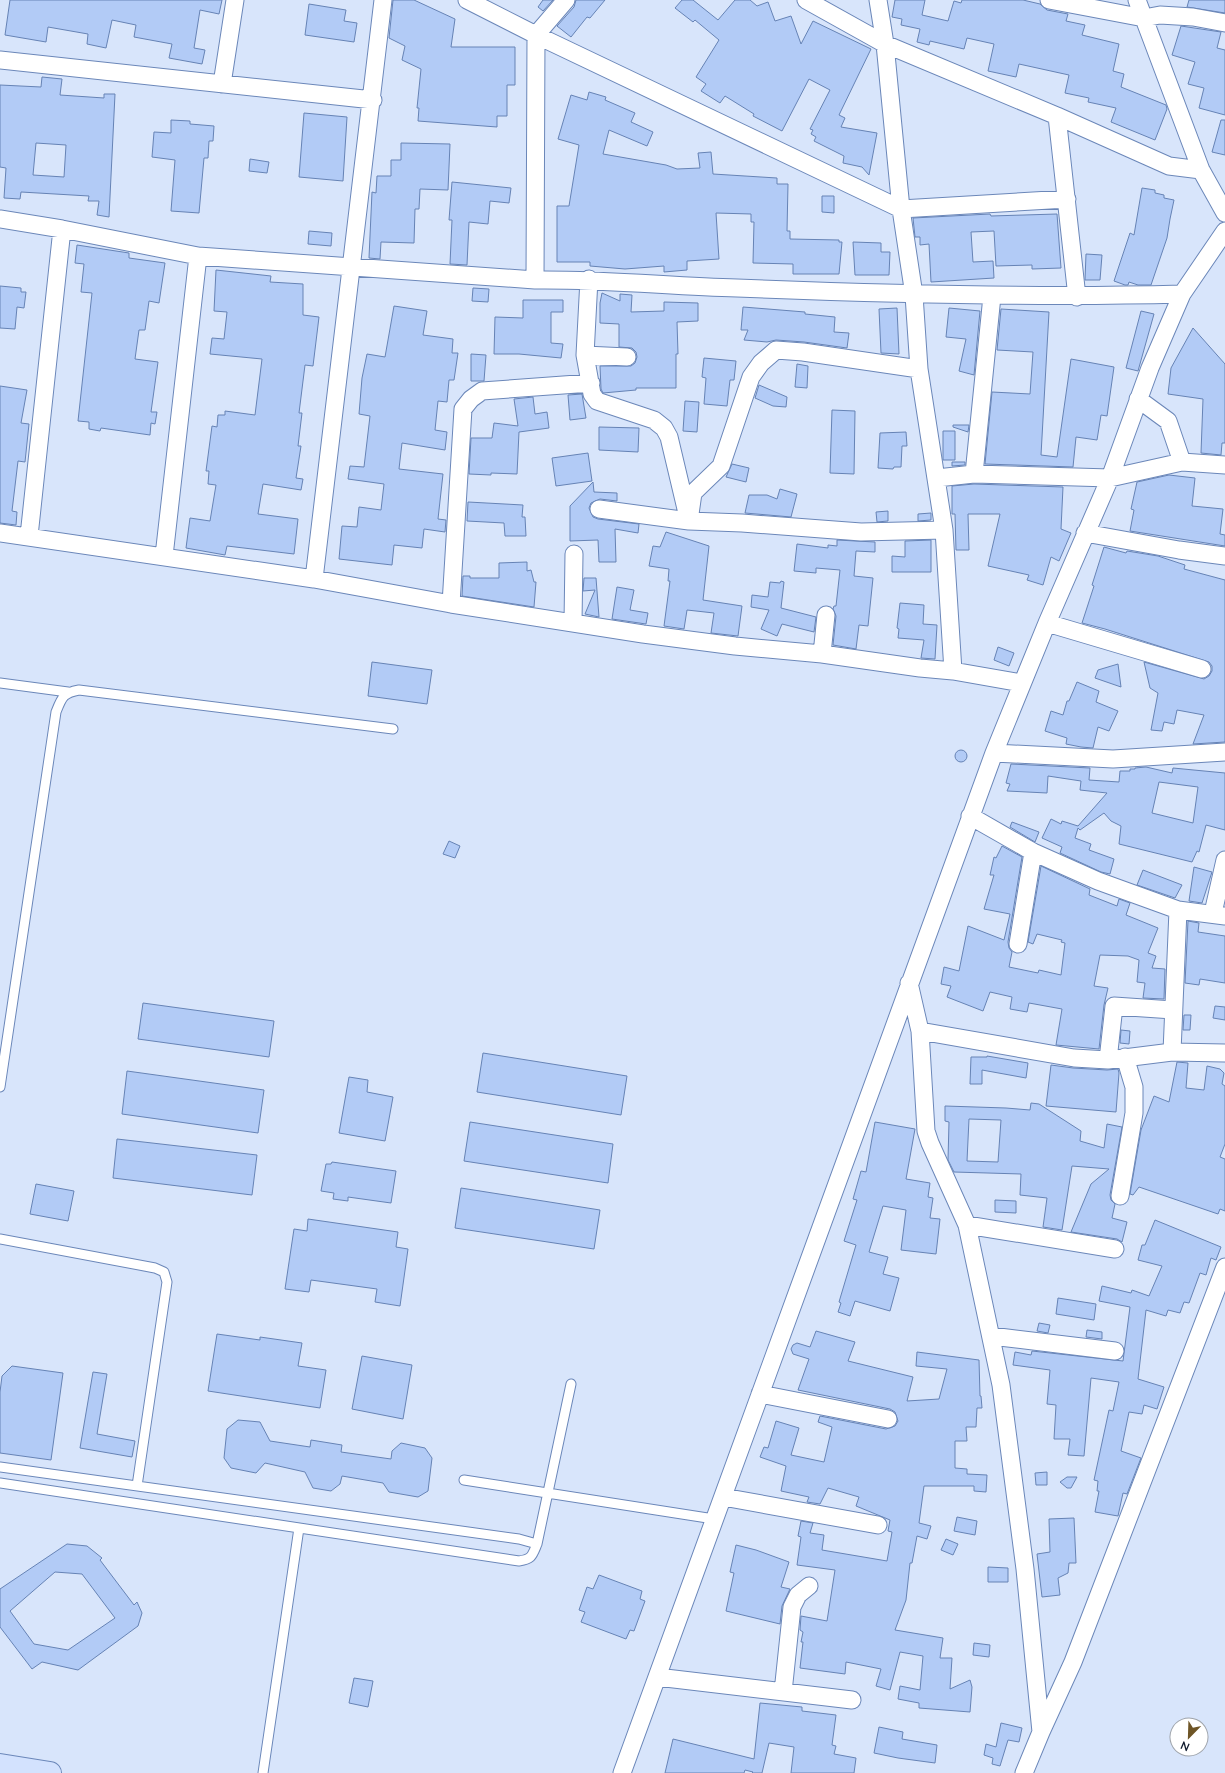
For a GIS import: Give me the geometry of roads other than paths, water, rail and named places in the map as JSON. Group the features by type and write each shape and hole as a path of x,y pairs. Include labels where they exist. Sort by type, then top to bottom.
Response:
{"street":[{"path":"222,84 235,0"},
{"path":"314,579 384,0"},
{"path":"467,0 536,36 901,209 1067,199"},
{"path":"535,280 536,36 566,0"},
{"path":"806,0 885,44 1057,116 1169,166 1201,170"},
{"path":"878,0 885,44 901,209 914,295 919,369 944,530 953,671"},
{"path":"1049,0 1144,18 1160,15 1193,17 1225,23"},
{"path":"1137,0 1201,170 1225,213"},
{"path":"0,60 372,100"},
{"path":"1057,116 1077,296"},
{"path":"0,219 62,229 198,256 535,280 589,279 687,286 914,295 1077,296 1182,294"},
{"path":"29,536 62,229"},
{"path":"622,1773 994,753 1047,623 1110,478 1138,399 1182,294 1225,231"},
{"path":"164,556 198,256"},
{"path":"589,279 585,355 592,394 597,401 654,420 664,428 669,437 689,522"},
{"path":"974,474 992,296"},
{"path":"689,522 693,493 721,466 751,376 761,362 776,350 803,352 919,369"},
{"path":"585,355 627,357"},
{"path":"451,604 463,409 471,399 482,391 591,383"},
{"path":"1138,399 1168,421 1182,462"},
{"path":"937,478 974,474 1110,478 1182,462 1225,465"},
{"path":"599,509 689,522 742,523 861,532 944,530"},
{"path":"0,533 29,536 314,579 451,604 573,623 727,645 822,654 920,668 953,671 1022,683"},
{"path":"1085,533 1179,550 1225,556"},
{"path":"573,623 574,554"},
{"path":"822,654 826,615"},
{"path":"1047,623 1202,669"},
{"path":"994,753 1113,759 1225,752"},
{"path":"970,816 1033,852 1098,881 1178,910 1219,915 1225,860"},
{"path":"1018,944 1033,852"},
{"path":"1172,1052 1178,910"},
{"path":"909,983 920,1031 926,1132 967,1225 1001,1385 1026,1569 1041,1732"},
{"path":"1108,1060 1114,1006 1173,1010"},
{"path":"920,1031 1074,1058 1108,1060 1172,1052 1225,1054"},
{"path":"1120,1196 1134,1113 1134,1086 1125,1057"},
{"path":"967,1225 1115,1249"},
{"path":"1024,1773 1073,1662 1225,1267"},
{"path":"991,1336 1115,1351"},
{"path":"760,1394 888,1419"},
{"path":"723,1498 878,1526"},
{"path":"783,1692 792,1607 798,1595 809,1586"},
{"path":"657,1677 852,1700"},
{"path":"0,1765 50,1773"}],"lane":[{"path":"0,683 68,692 79,690 393,729"},
{"path":"0,1087 56,712 61,699 68,692"},
{"path":"0,1239 155,1268 164,1272 168,1282 137,1486"},
{"path":"0,1483 519,1561 528,1559 532,1555 537,1544 570,1384"},
{"path":"0,1467 519,1539 537,1544"},
{"path":"464,1480 714,1519"},
{"path":"263,1773 299,1528"}]}
